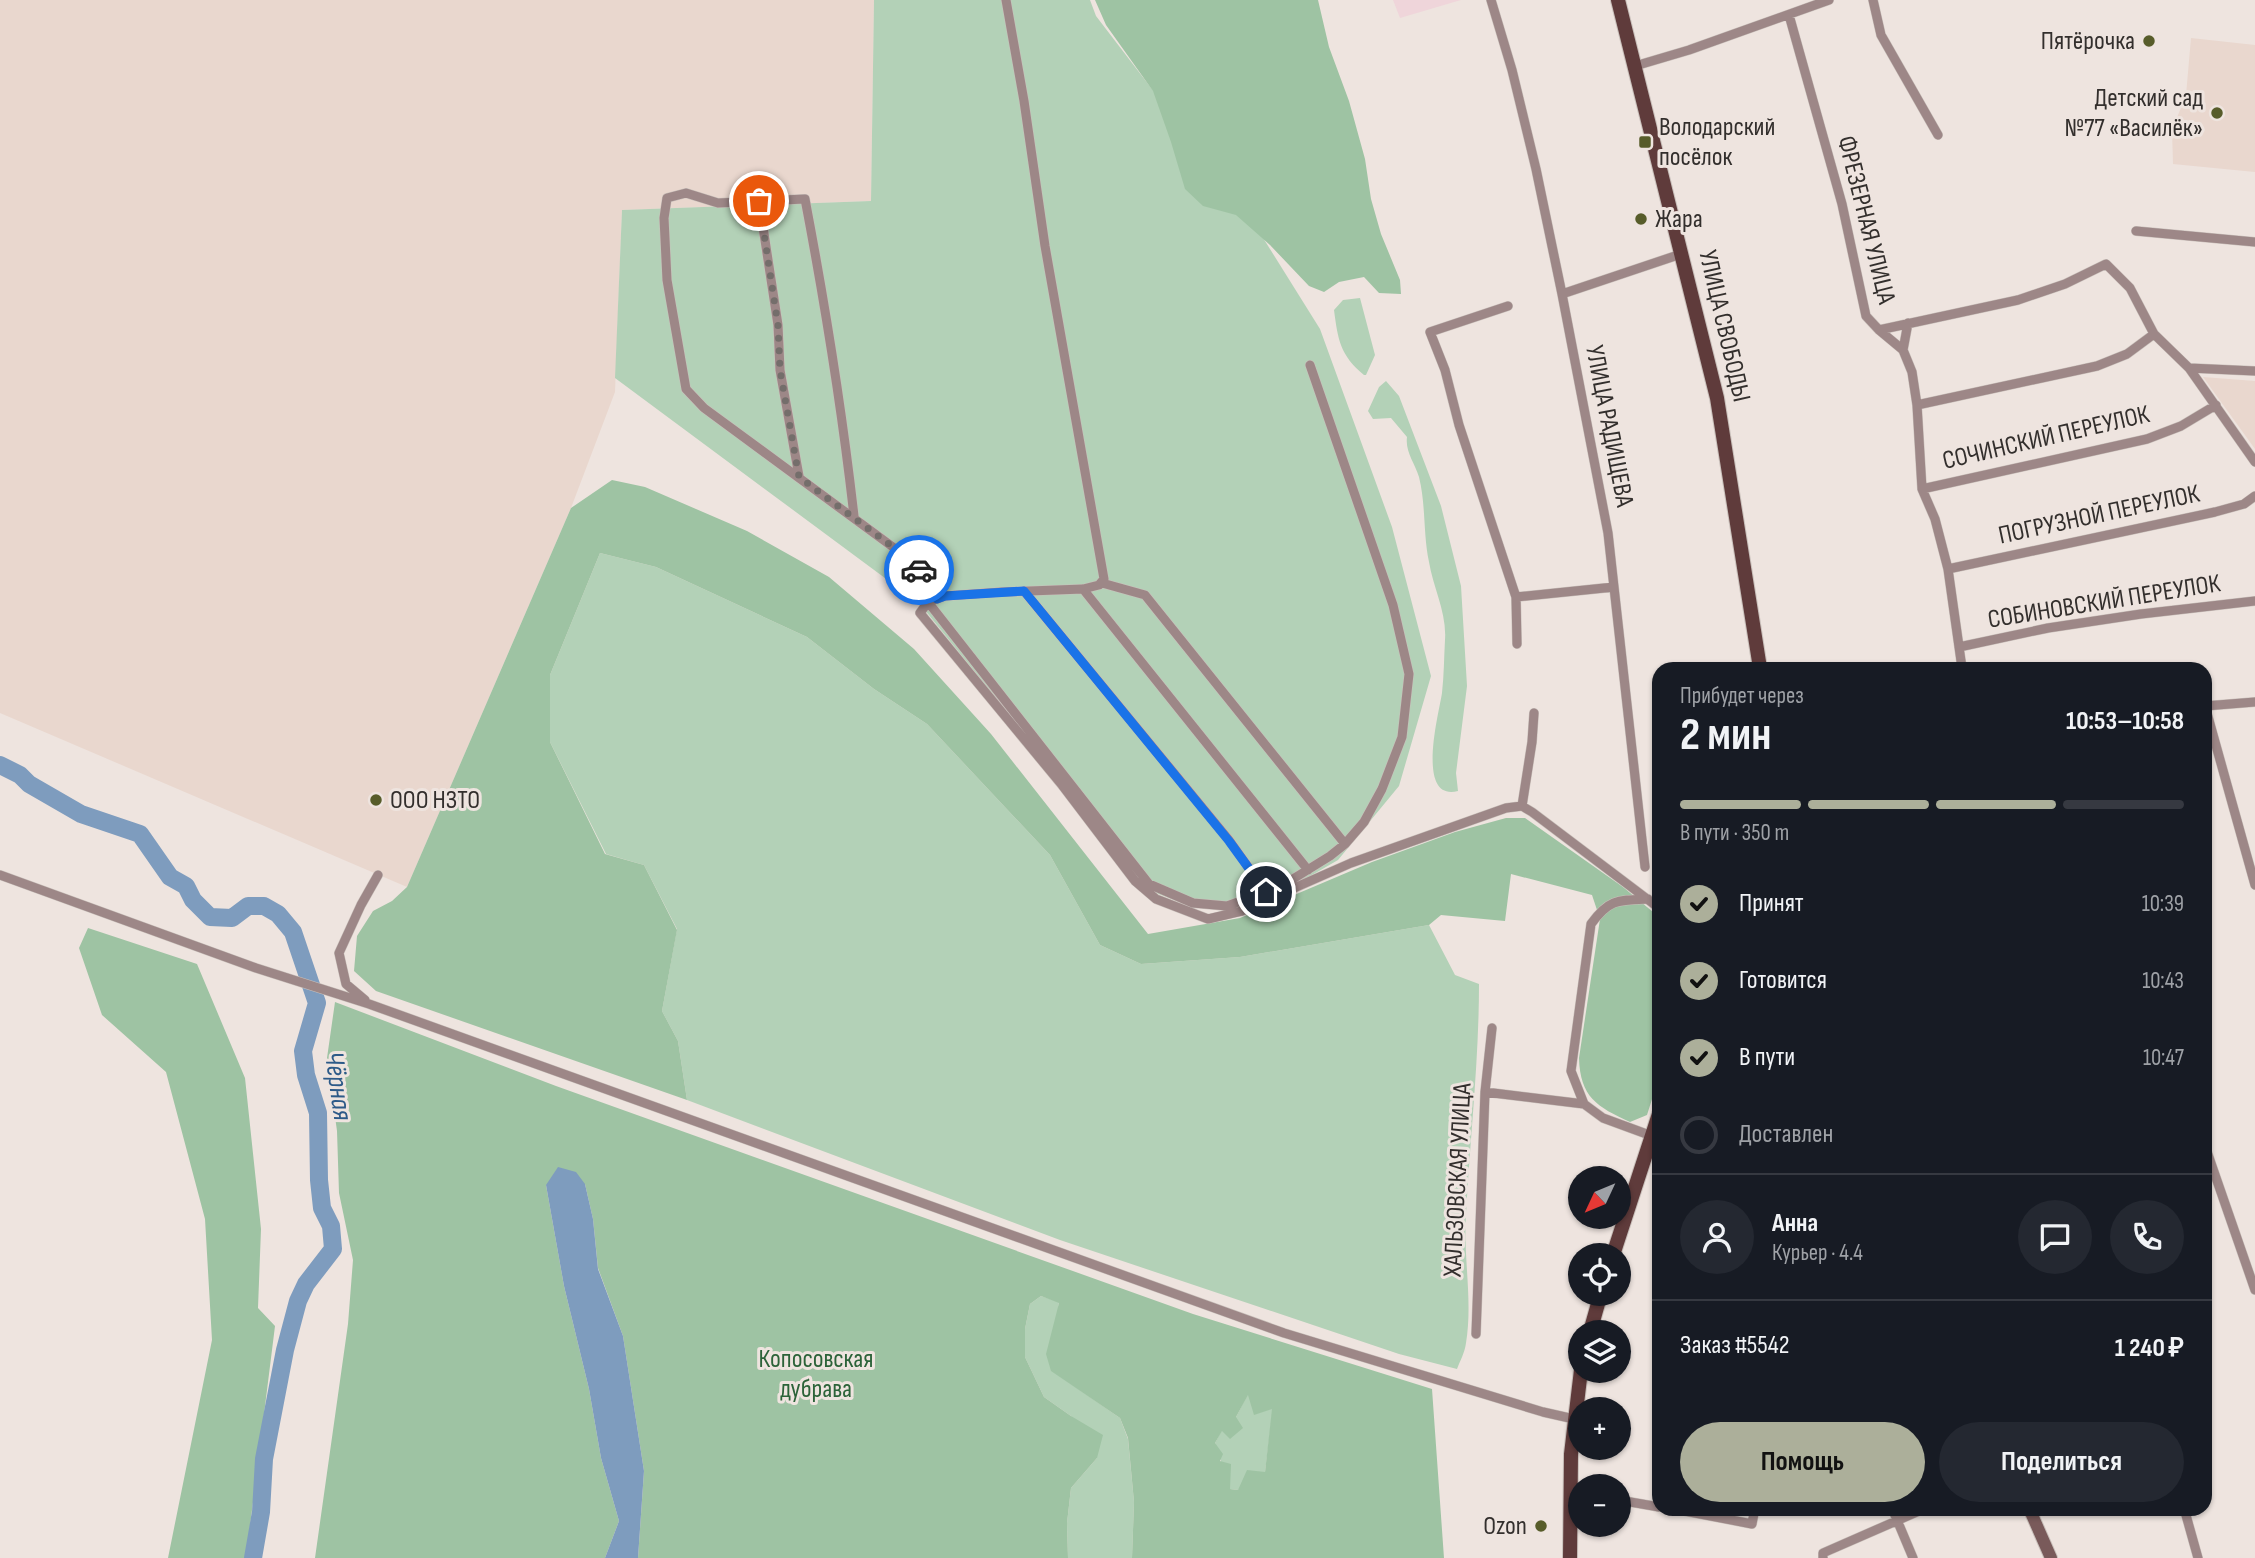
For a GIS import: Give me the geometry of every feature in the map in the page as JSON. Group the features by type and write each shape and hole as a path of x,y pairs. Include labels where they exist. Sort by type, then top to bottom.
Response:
{"main road":[{"name":"УЛИЦА СВОБОДЫ","path":"1618,0 1717,398 1759,662"},
{"path":"1617,1243 1652,1136"},
{"path":"1570,1558 1572,1537"}],"street":[{"path":"1006,0 1045,246 1103,571 1102,583"},
{"name":"УЛИЦА РАДИЩЕВА","path":"1492,0 1530,144 1608,533 1645,867"},
{"path":"1635,66 1689,50 1829,0"},
{"path":"1873,0 1881,35 1938,135"},
{"name":"ФРЕЗЕРНАЯ УЛИЦА","path":"1788,15 1842,204 1866,316 1903,350"},
{"path":"854,516 819,270 805,199 718,203 686,193 667,198 664,218 667,280 686,389 704,408 854,516 901,553 934,584 933,601 1150,884 1193,903 1227,906 1280,887 1345,844 1364,822 1382,789 1402,737 1409,674 1392,605 1310,365"},
{"path":"759,201 778,325 780,370 799,477"},
{"path":"2136,231 2255,242"},
{"path":"1562,294 1682,254"},
{"path":"1879,330 2018,300 2065,284 2106,264 2130,288 2154,334 2189,368 2255,462"},
{"path":"1508,306 1430,332 1445,370 1459,425 1516,597 1517,644"},
{"path":"1908,323 1903,350 1912,372 1917,405 1922,489 1935,519 1948,569 1961,662"},
{"path":"1917,405 2097,366 2127,354 2154,334"},
{"path":"2189,368 2255,371"},
{"name":"СОЧИНСКИЙ ПЕРЕУЛОК","path":"1922,489 2147,439 2181,426 2216,405"},
{"name":"ПОГРУЗНОЙ ПЕРЕУЛОК","path":"1948,569 2215,512 2244,504 2255,496"},
{"path":"1345,844 1145,595 1102,583 1083,589 945,596 933,601 920,613 1062,785 1135,881 1156,900 1209,919 1242,911 1351,863 1506,808 1522,806 1652,902"},
{"path":"1516,597 1614,587"},
{"path":"1083,589 1308,870"},
{"path":"1024,591 1229,841 1266,892"},
{"name":"СОБИНОВСКИЙ ПЕРЕУЛОК","path":"1959,647 2061,626 2255,601"},
{"path":"2212,705 2255,702"},
{"path":"1522,806 1534,713"},
{"path":"2212,731 2255,886"},
{"path":"0,875 303,984 369,1004 1284,1333 1568,1418"},
{"path":"369,1004 346,984 339,953 361,905 379,875"},
{"path":"1584,1104 1571,1071 1591,924 1602,909 1622,900 1648,899"},
{"name":"ХАЛЬЗОВСКАЯ УЛИЦА","path":"1476,1334 1485,1092 1492,1028"},
{"path":"1485,1092 1584,1104 1604,1118 1652,1136"},
{"path":"2212,1166 2255,1290"},
{"path":"1631,1502 1652,1506"},
{"path":"1710,1516 1752,1524 1754,1516"},
{"path":"1895,1516 1913,1558"},
{"path":"1823,1555 1910,1516"},
{"path":"2033,1516 2051,1558"},
{"path":"2186,1516 2198,1558"}],"shaded area":[{"path":"0,0 874,0 871,201 622,210 615,392 571,508 407,887 0,713"},
{"path":"1393,0 1461,0 1400,18"},
{"name":"Детский сад №77 «Василёк»","path":"2191,38 2255,45 2255,172 2173,164 2172,130 2186,95"},
{"path":"2203,377 2255,381 2255,449"}],"green space":[{"path":"874,0 1090,0 1096,16 1250,217 1320,329 1392,527 1431,676 1399,786 1338,860 1274,897 1235,908 1194,908 1151,891 920,604 615,378 622,210 871,201"},
{"path":"1095,0 1318,0 1329,47 1349,101 1365,159 1371,199 1381,234 1400,280 1401,294 1379,293 1364,277 1339,282 1324,292 1309,286 1270,245 1236,215 1203,206 1185,189 1153,91 1106,25"},
{"path":"1360,298 1375,355 1366,375 1356,368 1345,354 1334,310 1343,300"},
{"path":"1386,381 1399,396 1441,506 1461,586 1467,686 1456,773 1458,791 1445,791 1437,783 1433,770 1434,736 1443,686 1445,630 1427,551 1419,477 1409,453 1407,437 1391,418 1373,419 1368,411 1379,387"},
{"path":"612,480 645,487 747,531 829,577 914,649 991,734 1148,934 1240,918 1372,862 1455,832 1506,818 1525,818 1623,887 1652,911 1652,1099 1647,1115 1630,1122 1618,1117 1593,1099 1580,1071 1579,1058 1600,919 1592,895 1511,874 1505,921 1441,915 1429,925 1240,957 1141,964 1100,945 1050,855 927,724 874,689 807,637 656,567 600,553 550,675 550,742 605,854 644,865 677,930 662,1011 678,1041 687,1100 376,991 354,971 357,936 373,911 392,901 407,887 571,508"},
{"path":"600,553 656,567 807,637 874,689 927,724 1050,855 1100,945 1141,964 1240,957 1429,925 1455,975 1479,984 1478,1042 1465,1231 1468,1327 1465,1350 1457,1369 1399,1354 1060,1240 687,1100 678,1041 662,1011 677,929 644,865 606,854 550,742 550,675"},
{"path":"88,928 197,964 245,1078 261,1229 258,1308 275,1326 246,1558 168,1558 212,1340 205,1219 166,1072 102,1015 79,948"},
{"name":"Копосовская дубрава","path":"335,1002 556,1086 1193,1314 1432,1389 1444,1558 1132,1558 1134,1502 1128,1438 1120,1418 1051,1371 1046,1354 1059,1303 1041,1296 1030,1304 1025,1329 1025,1357 1044,1397 1103,1435 1097,1458 1071,1488 1067,1523 1068,1558 638,1558 644,1471 623,1336 598,1268 593,1219 585,1184 546,1185 564,1286 589,1389 601,1458 619,1521 605,1558 315,1558 348,1324 353,1260 339,1193 337,1131 327,1058","holes":["1248,1395 1254,1415 1272,1409 1265,1472 1247,1470 1238,1490 1230,1489 1231,1464 1220,1461 1223,1454 1215,1443 1222,1431 1230,1439 1243,1428 1236,1417"]},
{"path":"1041,1296 1059,1302 1051,1370 1120,1418 1128,1439 1134,1502 1132,1558 1068,1558 1067,1523 1071,1488 1097,1458 1071,1416 1044,1397 1025,1357 1025,1329 1030,1304"},
{"path":"1248,1394 1273,1408 1265,1472 1238,1490 1230,1489 1215,1443 1222,1430 1236,1417"}],"water":[{"path":"558,1167 576,1172 585,1184 593,1219 598,1269 623,1336 644,1471 638,1558 605,1558 619,1521 601,1458 589,1389 564,1286 546,1185"}],"waterway":[{"name":"Чёрная","path":"0,765 81,814 140,834 170,877 186,886 193,900 210,917 232,918 248,906 264,906 278,914 293,932 317,1003 303,1051 306,1075 318,1113 322,1208 331,1226 333,1249 306,1284 298,1301 285,1350 264,1459 261,1512 253,1558"}],"way so far":[{"path":"759,201 778,325 780,370 799,477 854,516 919,570"}],"place":[{"name":"Пятёрочка","path":"2149,41"},
{"name":"Детский сад №77 «Василёк»","path":"2217,113"},
{"name":"Володарский посёлок","path":"1645,142"},
{"name":"Жара","path":"1641,219"},
{"name":"ООО НЗТО","path":"376,800"},
{"name":"Ozon","path":"1541,1526"}],"route":[{"path":"919,570 934,584 937,599 945,596 1024,591 1229,841 1266,892"}]}
